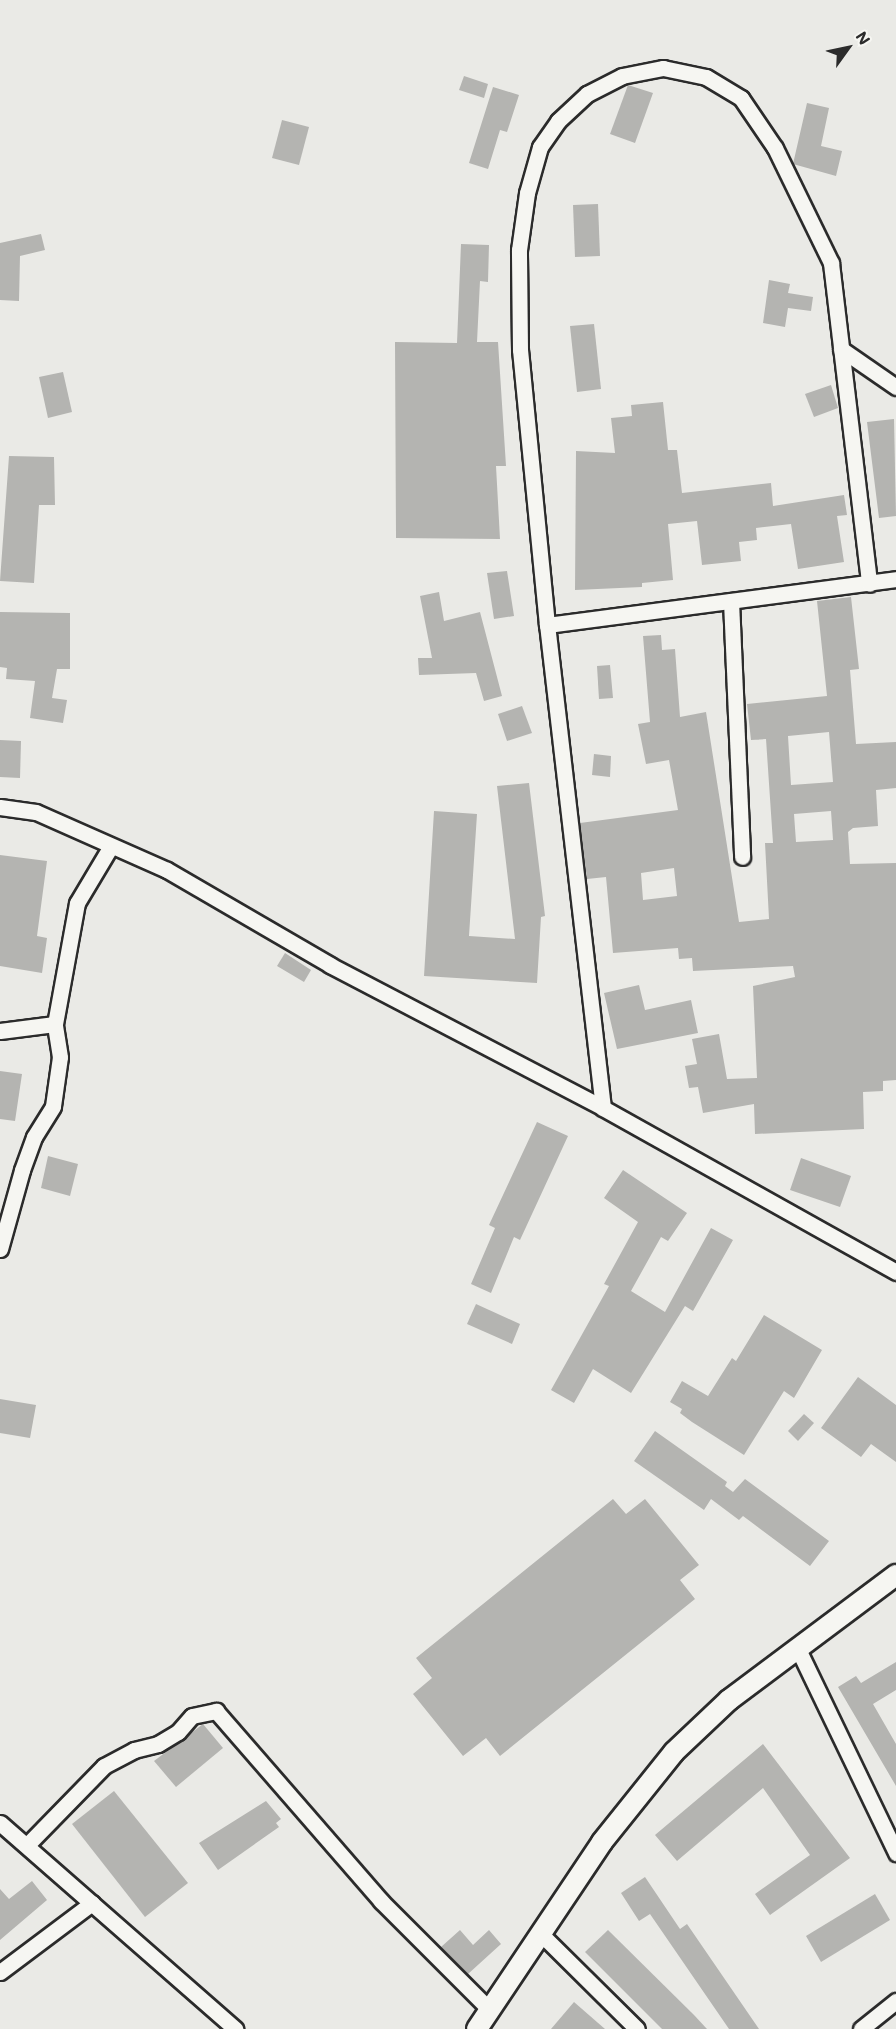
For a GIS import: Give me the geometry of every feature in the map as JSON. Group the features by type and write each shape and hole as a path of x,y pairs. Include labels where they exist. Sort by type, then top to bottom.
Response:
{"street":[{"path":"603,1108 547,625 520,350 519,249 527,193 540,147 558,121 587,94 622,76 663,68 706,77 741,98 776,148 831,263 868,584"},
{"path":"841,348 896,387"},
{"path":"547,625 896,579"},
{"path":"732,601 742,857"},
{"path":"0,807 36,812 167,870 330,965 603,1108 896,1272"},
{"path":"0,1249 22,1170 53,1106 60,1057 55,1024 77,903 111,846"},
{"path":"0,1031 55,1024"},
{"path":"477,2029 543,1936 602,1842 674,1752 729,1700 896,1575"},
{"path":"797,1647 896,1853"},
{"path":"27,1845 104,1766 158,1744 178,1732 192,1716 216,1711 381,1901 490,2010"},
{"path":"0,1823 235,2029"},
{"path":"0,1972 92,1903"},
{"path":"543,1936 637,2029"},
{"path":"861,2029 896,2001"}],"building":[{"path":"464,76 488,84 484,98 459,90"},
{"path":"628,85 653,93 635,143 610,134"},
{"path":"493,87 519,95 507,132 500,130 488,169 469,163"},
{"path":"807,103 829,108 821,146 842,151 836,176 793,164"},
{"path":"282,120 309,127 299,165 272,158"},
{"path":"598,204 600,256 575,257 573,205"},
{"path":"41,234 45,250 20,256 19,301 0,300 0,243"},
{"path":"461,244 489,245 488,282 480,281 477,342 498,342 506,466 496,466 500,539 396,538 395,342 457,343"},
{"path":"769,280 790,284 788,293 813,297 811,311 788,308 785,327 763,323"},
{"path":"594,324 601,389 577,392 570,326"},
{"path":"63,372 72,412 48,418 39,377"},
{"path":"831,385 838,408 814,417 805,394"},
{"path":"663,402 668,450 677,450 682,493 771,483 773,506 844,495 847,515 837,516 844,562 798,569 791,524 756,528 757,540 739,542 741,561 702,565 697,521 668,524 673,580 642,583 642,587 575,590 576,451 615,453 611,418 632,416 631,405"},
{"path":"894,419 896,516 879,518 867,422"},
{"path":"9,456 54,457 55,505 39,505 34,583 0,581"},
{"path":"507,571 514,616 494,619 487,573"},
{"path":"439,592 444,621 480,612 502,696 484,701 476,673 419,675 418,658 432,658 420,596"},
{"path":"851,597 859,669 850,670 856,744 896,742 896,788 876,790 878,826 853,828 848,832 850,864 896,863 896,1080 883,1081 883,1091 863,1092 864,1129 755,1134 754,1104 703,1113 698,1087 689,1088 685,1066 697,1064 692,1039 719,1034 727,1079 757,1078 753,986 795,977 793,966 693,971 692,958 679,959 678,948 613,953 606,877 587,879 580,823 678,810 669,760 646,764 638,724 650,722 643,636 661,635 662,650 675,649 680,717 706,712 739,922 769,919 765,843 773,843 766,739 751,740 747,704 827,696 817,601","holes":["829,732 833,782 791,785 788,736","831,811 833,840 796,842 794,814","674,868 677,896 643,900 641,873"]},
{"path":"0,612 70,613 70,669 57,669 52,698 67,700 63,723 30,718 35,681 6,679 7,668 0,667"},
{"path":"610,665 613,698 599,699 597,666"},
{"path":"522,706 532,733 507,741 498,714"},
{"path":"0,740 21,741 20,778 0,777"},
{"path":"594,754 611,756 610,777 592,775"},
{"path":"529,783 545,916 541,917 537,983 424,976 434,811 477,814 469,936 515,939 497,786"},
{"path":"0,855 47,861 37,936 47,938 42,973 0,966"},
{"path":"285,953 311,970 304,982 277,966"},
{"path":"639,985 645,1010 691,1000 698,1033 617,1049 604,993"},
{"path":"0,1071 22,1074 15,1121 0,1119"},
{"path":"537,1122 568,1136 520,1240 514,1237 491,1293 471,1284 495,1228 489,1225"},
{"path":"48,1156 78,1164 70,1196 41,1188"},
{"path":"801,1158 851,1176 840,1207 790,1190"},
{"path":"623,1170 687,1213 668,1241 661,1237 631,1291 665,1312 711,1228 733,1240 693,1311 685,1306 631,1393 593,1369 574,1403 551,1390 609,1286 604,1284 638,1222 604,1198"},
{"path":"476,1304 520,1324 512,1344 467,1324"},
{"path":"764,1315 822,1350 794,1398 784,1391 744,1455 692,1422 680,1413 682,1409 670,1402 682,1381 708,1396 732,1358 736,1361"},
{"path":"858,1377 896,1405 896,1462 871,1444 861,1457 821,1428"},
{"path":"0,1399 36,1405 30,1438 0,1433"},
{"path":"804,1414 814,1423 798,1441 788,1431"},
{"path":"655,1431 727,1482 725,1486 733,1492 745,1479 829,1541 810,1566 743,1516 739,1520 711,1499 704,1510 634,1461"},
{"path":"613,1499 626,1514 645,1499 699,1565 680,1580 695,1599 500,1756 486,1738 463,1756 413,1694 432,1678 416,1658"},
{"path":"896,1662 896,1690 873,1704 896,1744 896,1786 838,1687 856,1676 861,1683"},
{"path":"203,1724 223,1748 176,1787 154,1761"},
{"path":"763,1744 850,1858 770,1915 755,1894 810,1855 763,1788 677,1861 655,1835"},
{"path":"114,1791 188,1883 145,1917 72,1824"},
{"path":"266,1801 281,1819 276,1823 279,1827 218,1870 199,1843"},
{"path":"645,1877 680,1929 687,1924 759,2029 729,2029 650,1914 639,1921 621,1893"},
{"path":"32,1881 47,1900 0,1940 0,1889 9,1899"},
{"path":"875,1894 890,1920 821,1962 806,1936"},
{"path":"460,1930 473,1945 489,1930 501,1944 468,1974 441,1947"},
{"path":"608,1930 707,2029 662,2029 585,1952"},
{"path":"574,2002 605,2029 551,2029"}]}
